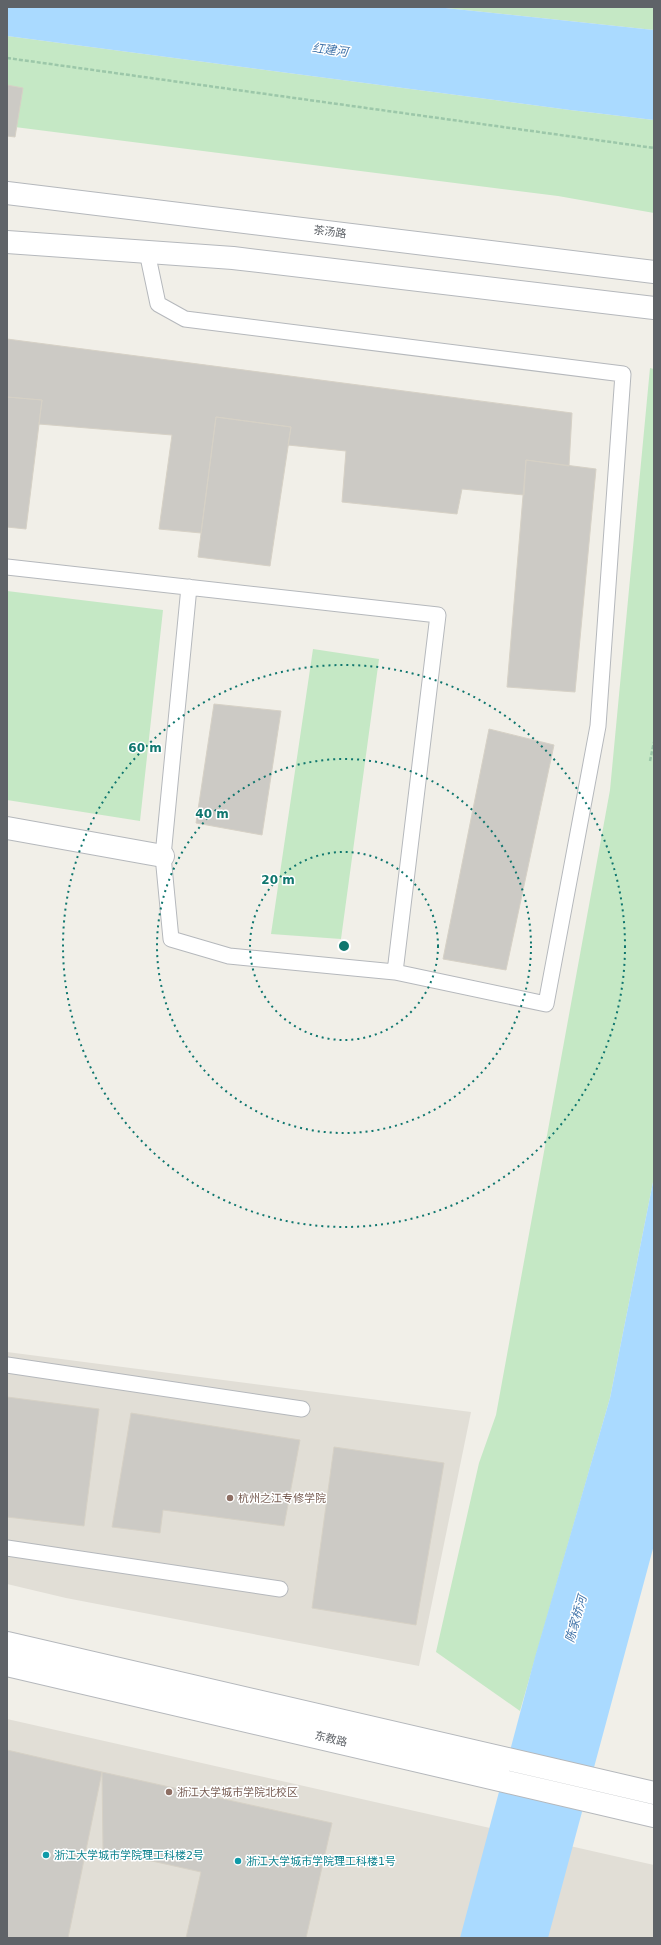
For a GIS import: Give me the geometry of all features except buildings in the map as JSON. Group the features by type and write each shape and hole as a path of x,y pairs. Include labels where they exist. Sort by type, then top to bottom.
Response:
{"street":[{"name":"茶汤路","path":"7,193 654,272"},
{"path":"7,242 233,258 654,308"},
{"path":"7,828 163,856"},
{"name":"东教路","path":"7,1643 397,1732 654,1793"},
{"name":"东教路","path":"7,1665 390,1753 654,1816"}],"lane":[{"path":"147,252 158,304 185,319 623,374 598,726 546,1004 395,972 229,956 171,939 163,856 189,587"},
{"path":"7,567 438,615 395,972"},
{"path":"7,1365 302,1409"},
{"path":"7,1548 280,1589"}],"path":[{"path":"7,58 654,148"},
{"path":"650,761 654,742"}],"shaded area":[{"name":"杭州之江专修学院","path":"7,1352 471,1412 419,1666 66,1598 7,1584"},
{"name":"浙江大学城市学院北校区","path":"7,1719 654,1865 654,1938 7,1938"}],"green space":[{"path":"436,7 654,7 654,30"},
{"path":"7,36 654,120 654,213 558,196 7,126"},
{"path":"650,368 654,369 654,1177 610,1398 520,1711 436,1652 479,1463 496,1415 610,790"},
{"path":"7,591 163,610 140,821 7,800"},
{"path":"313,649 379,659 341,939 271,934"}],"water":[{"name":"红建河","path":"7,7 436,7 654,30 654,120 7,36"},
{"name":"陈家桥河","path":"654,1177 654,1545 548,1938 460,1938 535,1657 610,1398"}],"place":[{"name":"杭州之江专修学院","path":"230,1498"},
{"name":"浙江大学城市学院北校区","path":"169,1792"},
{"name":"浙江大学城市学院理工科楼2号","path":"46,1855"},
{"name":"浙江大学城市学院理工科楼1号","path":"238,1861"}]}
